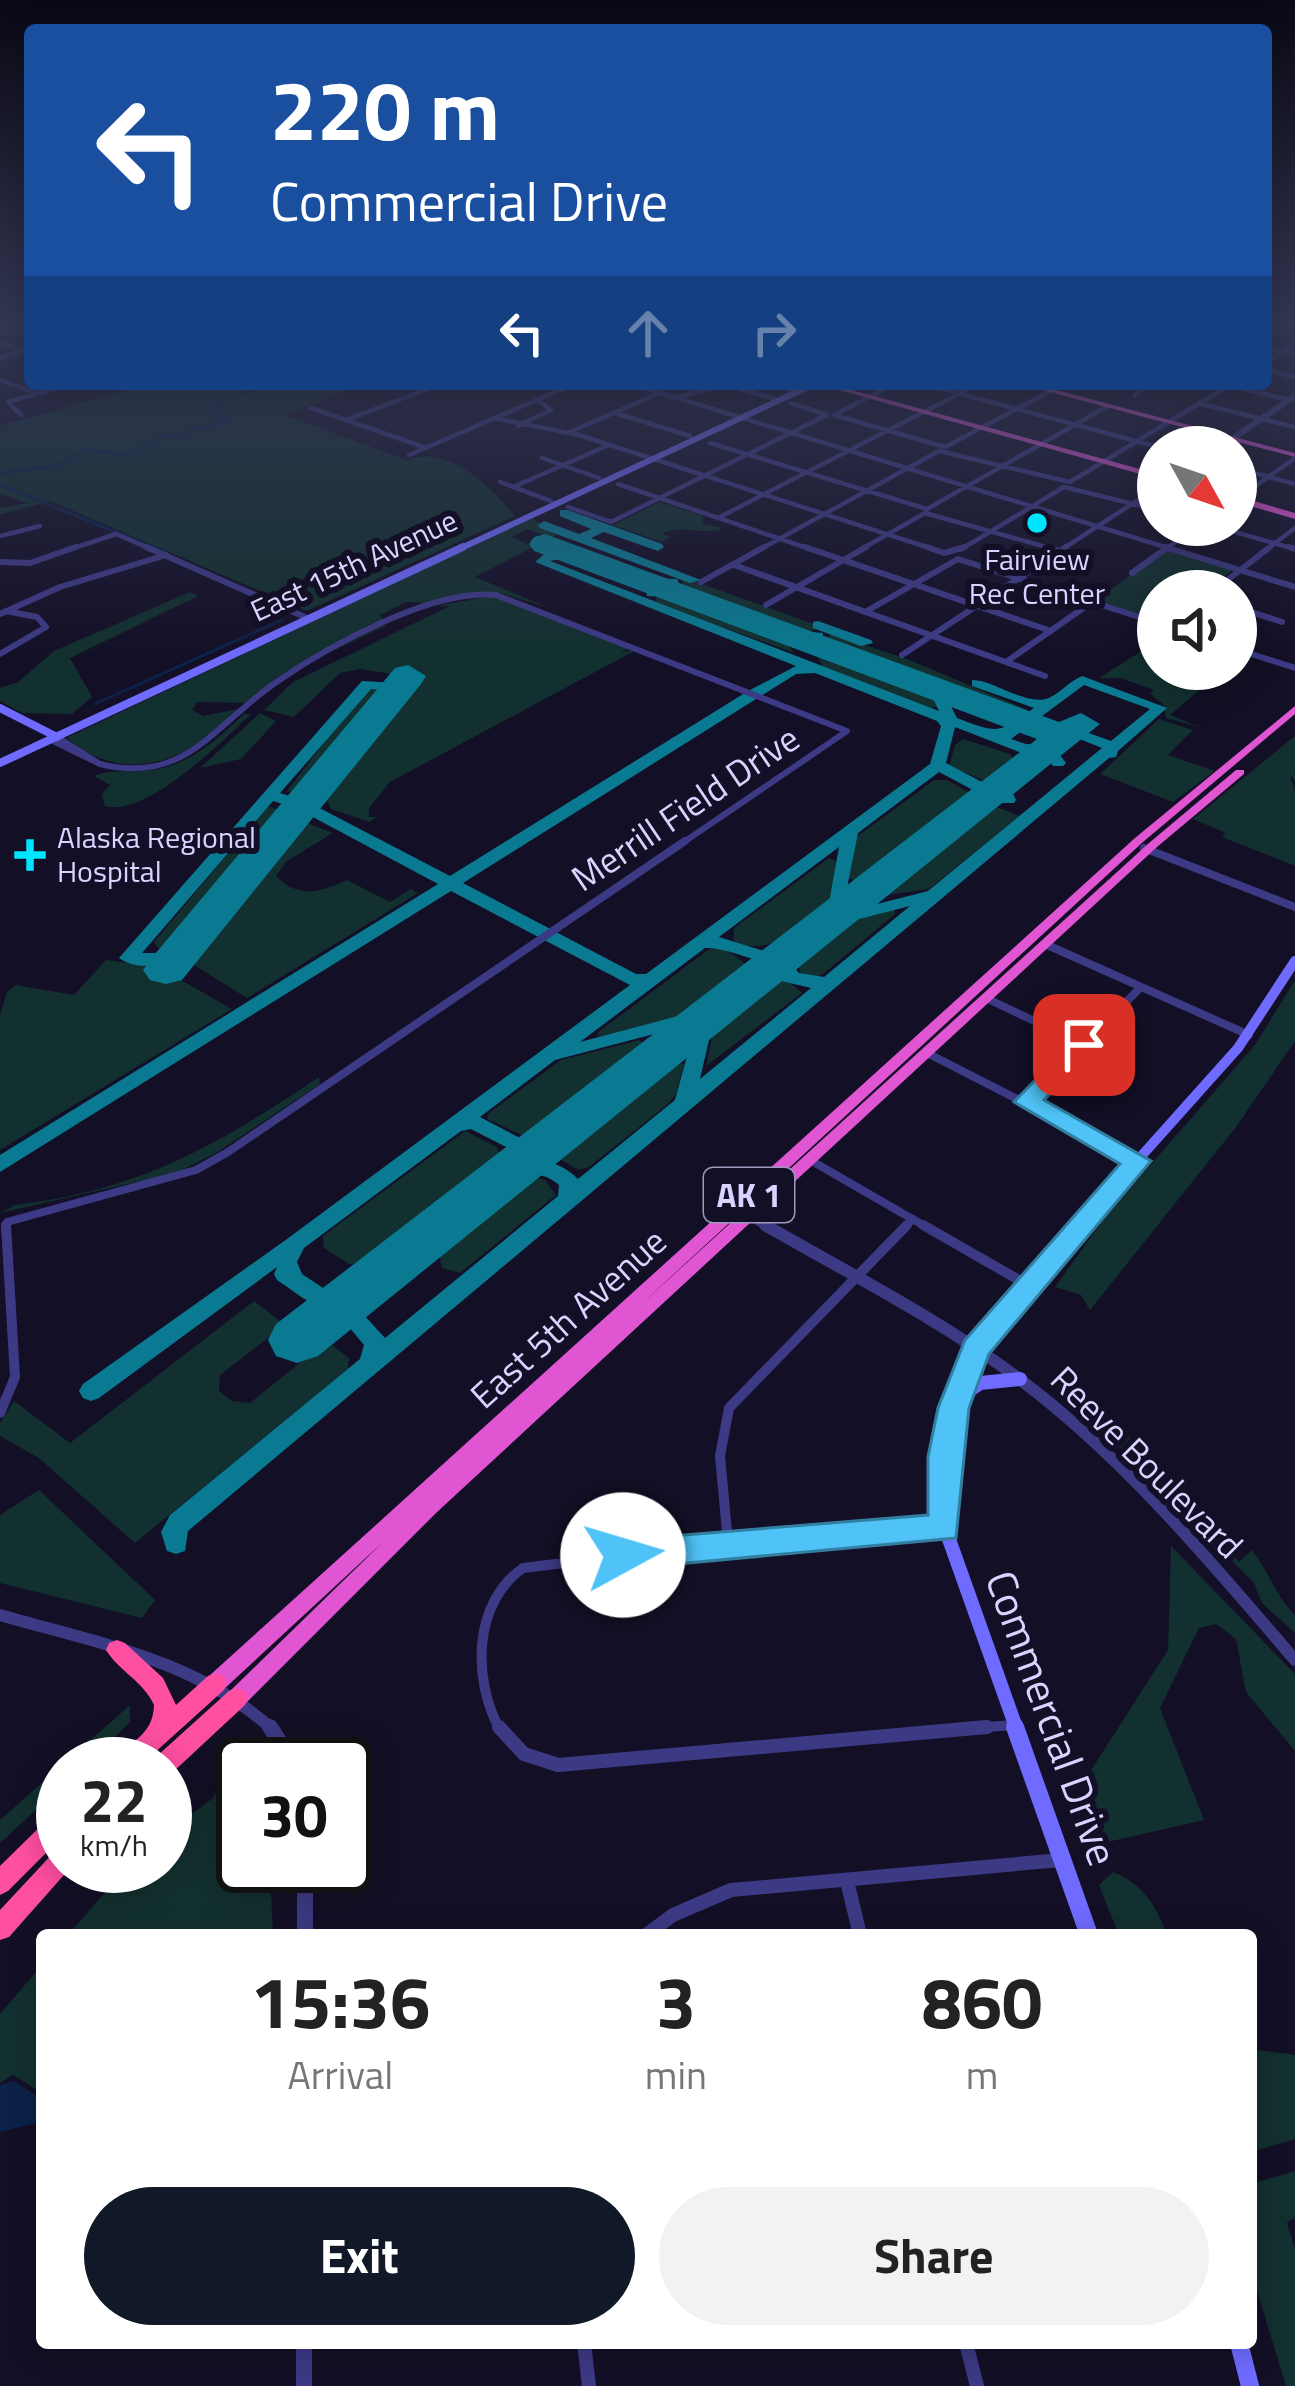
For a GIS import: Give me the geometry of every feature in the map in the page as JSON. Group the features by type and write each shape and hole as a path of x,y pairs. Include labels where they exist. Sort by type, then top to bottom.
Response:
{"highway":[{"path":"1007,435 1137,471"},
{"path":"1257,445 1295,456"},
{"path":"1257,505 1295,516"},
{"name":"East 5th Avenue","path":"216,1683 1293,715"},
{"name":"East 5th Avenue","path":"237,1698 742,1212 810,1160 1045,944 1142,847"},
{"path":"118,1650 162,1694 166,1715 155,1737"},
{"name":"AK 1","path":"156,1737 216,1683"},
{"name":"AK 1","path":"192,1739 237,1698"},
{"path":"0,1883 36,1847"},
{"path":"0,1928 36,1889"}],"main road":[{"name":"East 15th Avenue","path":"0,760 698,435"},
{"name":"East 15th Avenue","path":"305,617 690,436"},
{"path":"0,710 50,736"},
{"name":"Commercial Drive","path":"1087,1929 945,1528 944,1457 956,1400 976,1348 1026,1284 1249,1035 1295,961"},
{"path":"956,1400 980,1383 1020,1379"},
{"path":"1241,2349 1250,2386"}],"street":[{"path":"390,435 427,448"},
{"path":"409,455 458,435"},
{"path":"579,435 1137,616"},
{"path":"568,507 611,522 789,435"},
{"path":"796,435 1240,570 1295,528"},
{"path":"718,518 878,435"},
{"path":"901,435 1137,504"},
{"path":"700,582 968,435"},
{"path":"766,605 1058,435"},
{"path":"710,443 1060,551"},
{"path":"864,612 1137,443"},
{"path":"513,487 609,445"},
{"path":"1257,485 1295,456"},
{"path":"542,458 599,478"},
{"path":"1257,474 1295,484"},
{"path":"500,482 550,500"},
{"path":"618,484 1051,631"},
{"path":"527,492 529,505"},
{"path":"902,655 1137,501"},
{"path":"0,536 40,526"},
{"path":"0,562 30,563 116,534 305,617"},
{"path":"1257,538 1295,549"},
{"path":"1132,573 1171,546"},
{"path":"3,613 46,589 111,576 166,555"},
{"path":"732,564 1045,676"},
{"path":"1257,575 1295,587"},
{"name":"Merrill Field Drive","path":"0,1412 15,1377 3,1234 8,1222 196,1170 847,731 516,600 477,594 441,602 277,681 203,748 176,762 142,769 100,764 50,736"},
{"path":"1006,662 1092,602"},
{"path":"0,654 46,627 38,616 3,613"},
{"path":"1257,614 1282,622"},
{"path":"1257,656 1295,668"},
{"path":"1142,847 1295,908"},
{"path":"1045,944 1249,1035"},
{"path":"1027,1102 1141,987"},
{"path":"986,998 1084,1045"},
{"path":"927,1053 1138,1161"},
{"path":"810,1160 1026,1284"},
{"name":"Reeve Boulevard","path":"742,1212 976,1348 1020,1379 1114,1461 1295,1660"},
{"path":"728,1544 720,1456 729,1408 913,1220"},
{"path":"945,1528 534,1564 502,1583 484,1612 481,1627 491,1718 511,1746 544,1763 1012,1725"},
{"path":"0,1615 216,1683 279,1737"},
{"path":"654,1929 673,1915 731,1891 1061,1860"},
{"path":"847,1881 859,1929"},
{"path":"304,1929 305,1893"},
{"path":"304,2349 304,2386"},
{"path":"585,2349 590,2386"},
{"path":"968,2349 977,2386"}],"green space":[{"path":"0,435 340,435 406,460 438,458 453,463 481,481 515,516 307,611 50,501 0,515 0,508 27,503 0,494"},
{"path":"660,502 703,516 703,524 723,528 669,531 662,534 671,537 661,542 613,525"},
{"path":"532,518 557,535 550,538 527,529 512,537 533,547 475,577 547,607 500,593 407,602 380,615 385,626 276,678 246,703 197,702 192,710 203,716 238,709 199,742 156,762 112,762 66,738"},
{"path":"1168,549 1234,569 1233,570 1139,570"},
{"path":"1137,571 1137,614 1095,601"},
{"path":"682,581 694,581 816,625 815,630 799,632 682,588"},
{"path":"190,592 198,596 70,658 92,697 72,714 22,713 0,701 0,688 18,682 54,651"},
{"path":"657,595 781,638 795,653 655,603"},
{"path":"492,596 630,648 620,652 636,650 390,782 369,808 369,817 377,817 369,822 331,809 325,796 418,678 360,669 340,673 294,717 264,710 293,682 450,606 436,606"},
{"path":"831,634 907,659 1028,710 1010,710 824,641"},
{"path":"815,652 929,695 939,706 931,708 823,667"},
{"path":"1137,654 1137,684 1099,678"},
{"path":"374,685 383,690 303,790 286,792 365,689"},
{"path":"1154,690 1199,690 1170,715 1199,727 1166,718 1164,705 1150,694"},
{"path":"260,713 276,721 241,759 200,768"},
{"path":"244,714 251,714 161,789 122,807 105,806 102,794 110,785 94,776 173,765 210,744"},
{"path":"1159,719 1193,730 1168,755 1215,771 1173,802 1100,774"},
{"path":"1295,736 1295,781 1289,773 1295,790 1295,866 1222,837 1226,833 1193,819"},
{"path":"963,739 1013,759 985,781 949,766 955,745"},
{"path":"934,780 947,780 970,793 856,880 849,879 855,838"},
{"path":"268,806 285,812 177,941 160,950 154,942"},
{"path":"997,807 1019,816 929,889 886,895"},
{"path":"307,823 333,833 287,861 276,876 284,883 310,891 347,880 390,902 411,889 418,893 247,998 189,962 297,827"},
{"path":"829,858 838,862 828,904 772,943 760,946 734,941 734,928"},
{"path":"894,908 895,914 823,974 813,979 800,973 799,965 860,916"},
{"path":"723,947 747,965 679,1018 599,1037 597,1033 709,949"},
{"path":"106,960 158,967 232,1009 0,1150 0,1014 7,992 16,985 74,995"},
{"path":"1295,980 1295,1041 1236,1127 1090,1310 1081,1295 1055,1287 1106,1216 1255,1045"},
{"path":"778,981 788,981 802,993 706,1066 713,1033"},
{"path":"639,1040 645,1044 526,1137 487,1119 561,1060"},
{"path":"679,1063 684,1064 676,1094 668,1104 589,1167 578,1170 560,1159"},
{"path":"319,1077 320,1084 216,1153 176,1173 0,1213 15,1205 101,1188 176,1161"},
{"path":"465,1131 497,1147 501,1160 362,1265 349,1264 324,1248 323,1236"},
{"path":"534,1177 545,1180 556,1195 460,1273 442,1268 439,1253"},
{"path":"254,1301 285,1325 220,1375 219,1391 232,1401 250,1403 327,1341 349,1358 348,1369 135,1543 39,1458 0,1436 0,1423 14,1401 70,1443"},
{"path":"1092,1402 1124,1425 1121,1434 1141,1444 1239,1562 1252,1550 1295,1615 1295,1633 1262,1603 1254,1583 1111,1439"},
{"path":"39,1490 155,1600 142,1618 0,1583 0,1515"},
{"path":"1171,1546 1295,1674 1295,1751 1246,1692 1236,1639 1216,1624 1199,1628 1160,1708 1204,1820 1103,1843 1075,1817 1086,1778 1168,1650"},
{"path":"130,1705 130,1722 115,1737 94,1737"},
{"path":"36,1788 36,1810 0,1843 0,1820"},
{"path":"216,1792 216,1893 271,1893 273,1929 73,1929 105,1893 192,1893 192,1814"},
{"path":"1113,1872 1133,1883 1147,1897 1164,1929 1117,1929 1099,1885"},
{"path":"36,1972 36,2089 13,2075 0,2083 0,2014"},
{"path":"1257,2050 1295,2055 1295,2139 1257,2150"},
{"path":"1295,2171 1295,2218 1287,2222 1295,2250 1295,2386 1286,2386 1257,2291 1257,2182"}],"water":[{"path":"14,2081 36,2095 36,2123 0,2132 0,2085"}],"waterway":[{"path":"0,473 57,466 86,450 127,455 162,436 187,435"},
{"path":"0,485 165,552"},
{"path":"95,704 282,620"}],"taxiway":[{"path":"564,513 599,528"},
{"path":"544,525 579,538"},
{"path":"579,538 604,528 658,547"},
{"path":"579,538 695,580"},
{"path":"570,553 552,554 541,562 951,721"},
{"path":"645,581 672,582 676,593 652,593 653,586 645,581"},
{"path":"818,625 866,643"},
{"path":"787,634 818,636 816,643 827,649"},
{"path":"450,883 793,670 814,669"},
{"path":"990,736 1007,735 1082,680 1160,708 1110,750"},
{"path":"977,683 1033,704 1049,703"},
{"path":"270,795 367,684 392,686 388,701"},
{"path":"936,690 951,721"},
{"path":"699,943 937,766 948,726 943,718"},
{"path":"951,721 990,736"},
{"path":"1062,738 1083,735 1110,750"},
{"path":"990,736 1024,749 1048,749 1058,763"},
{"path":"935,895 1110,750"},
{"path":"1110,750 1111,754"},
{"path":"938,765 977,786 1002,786 1008,800"},
{"path":"194,937 160,959 128,958 270,795"},
{"path":"270,795 302,805 450,883"},
{"path":"850,831 837,908 828,922 935,895"},
{"path":"0,1165 450,883"},
{"path":"450,883 633,980 651,979"},
{"path":"830,982 935,895"},
{"path":"651,979 699,943"},
{"path":"699,943 722,943 763,957 786,955 783,966 791,975"},
{"path":"757,978 777,974 830,982"},
{"path":"455,1125 651,979"},
{"path":"830,982 836,981"},
{"path":"684,1103 830,982"},
{"path":"556,1054 712,1013"},
{"path":"684,1103 703,1027 712,1014"},
{"path":"568,1200 684,1103"},
{"path":"683,1108 684,1103"},
{"path":"455,1125 474,1122 520,1147 551,1140"},
{"path":"293,1279 286,1262 296,1243 455,1125"},
{"path":"512,1171 536,1166 557,1173 570,1183 568,1200"},
{"path":"370,1364 568,1200"},
{"path":"91,1391 291,1246"},
{"path":"285,1274 323,1299 360,1291 351,1316 376,1343 370,1364"},
{"path":"176,1543 174,1532 179,1523 370,1364"}],"runway":[{"path":"545,544 1045,730"},
{"path":"166,970 408,676"},
{"path":"297,1340 1081,724"}],"place":[{"name":"Fairview Rec Center","path":"1037,523"},
{"name":"Alaska Regional Hospital","path":"30,855"}],"route":[{"path":"623,1555 945,1528 944,1457 953,1408 976,1348 1026,1284 1138,1161 1027,1102 1084,1045"}]}
